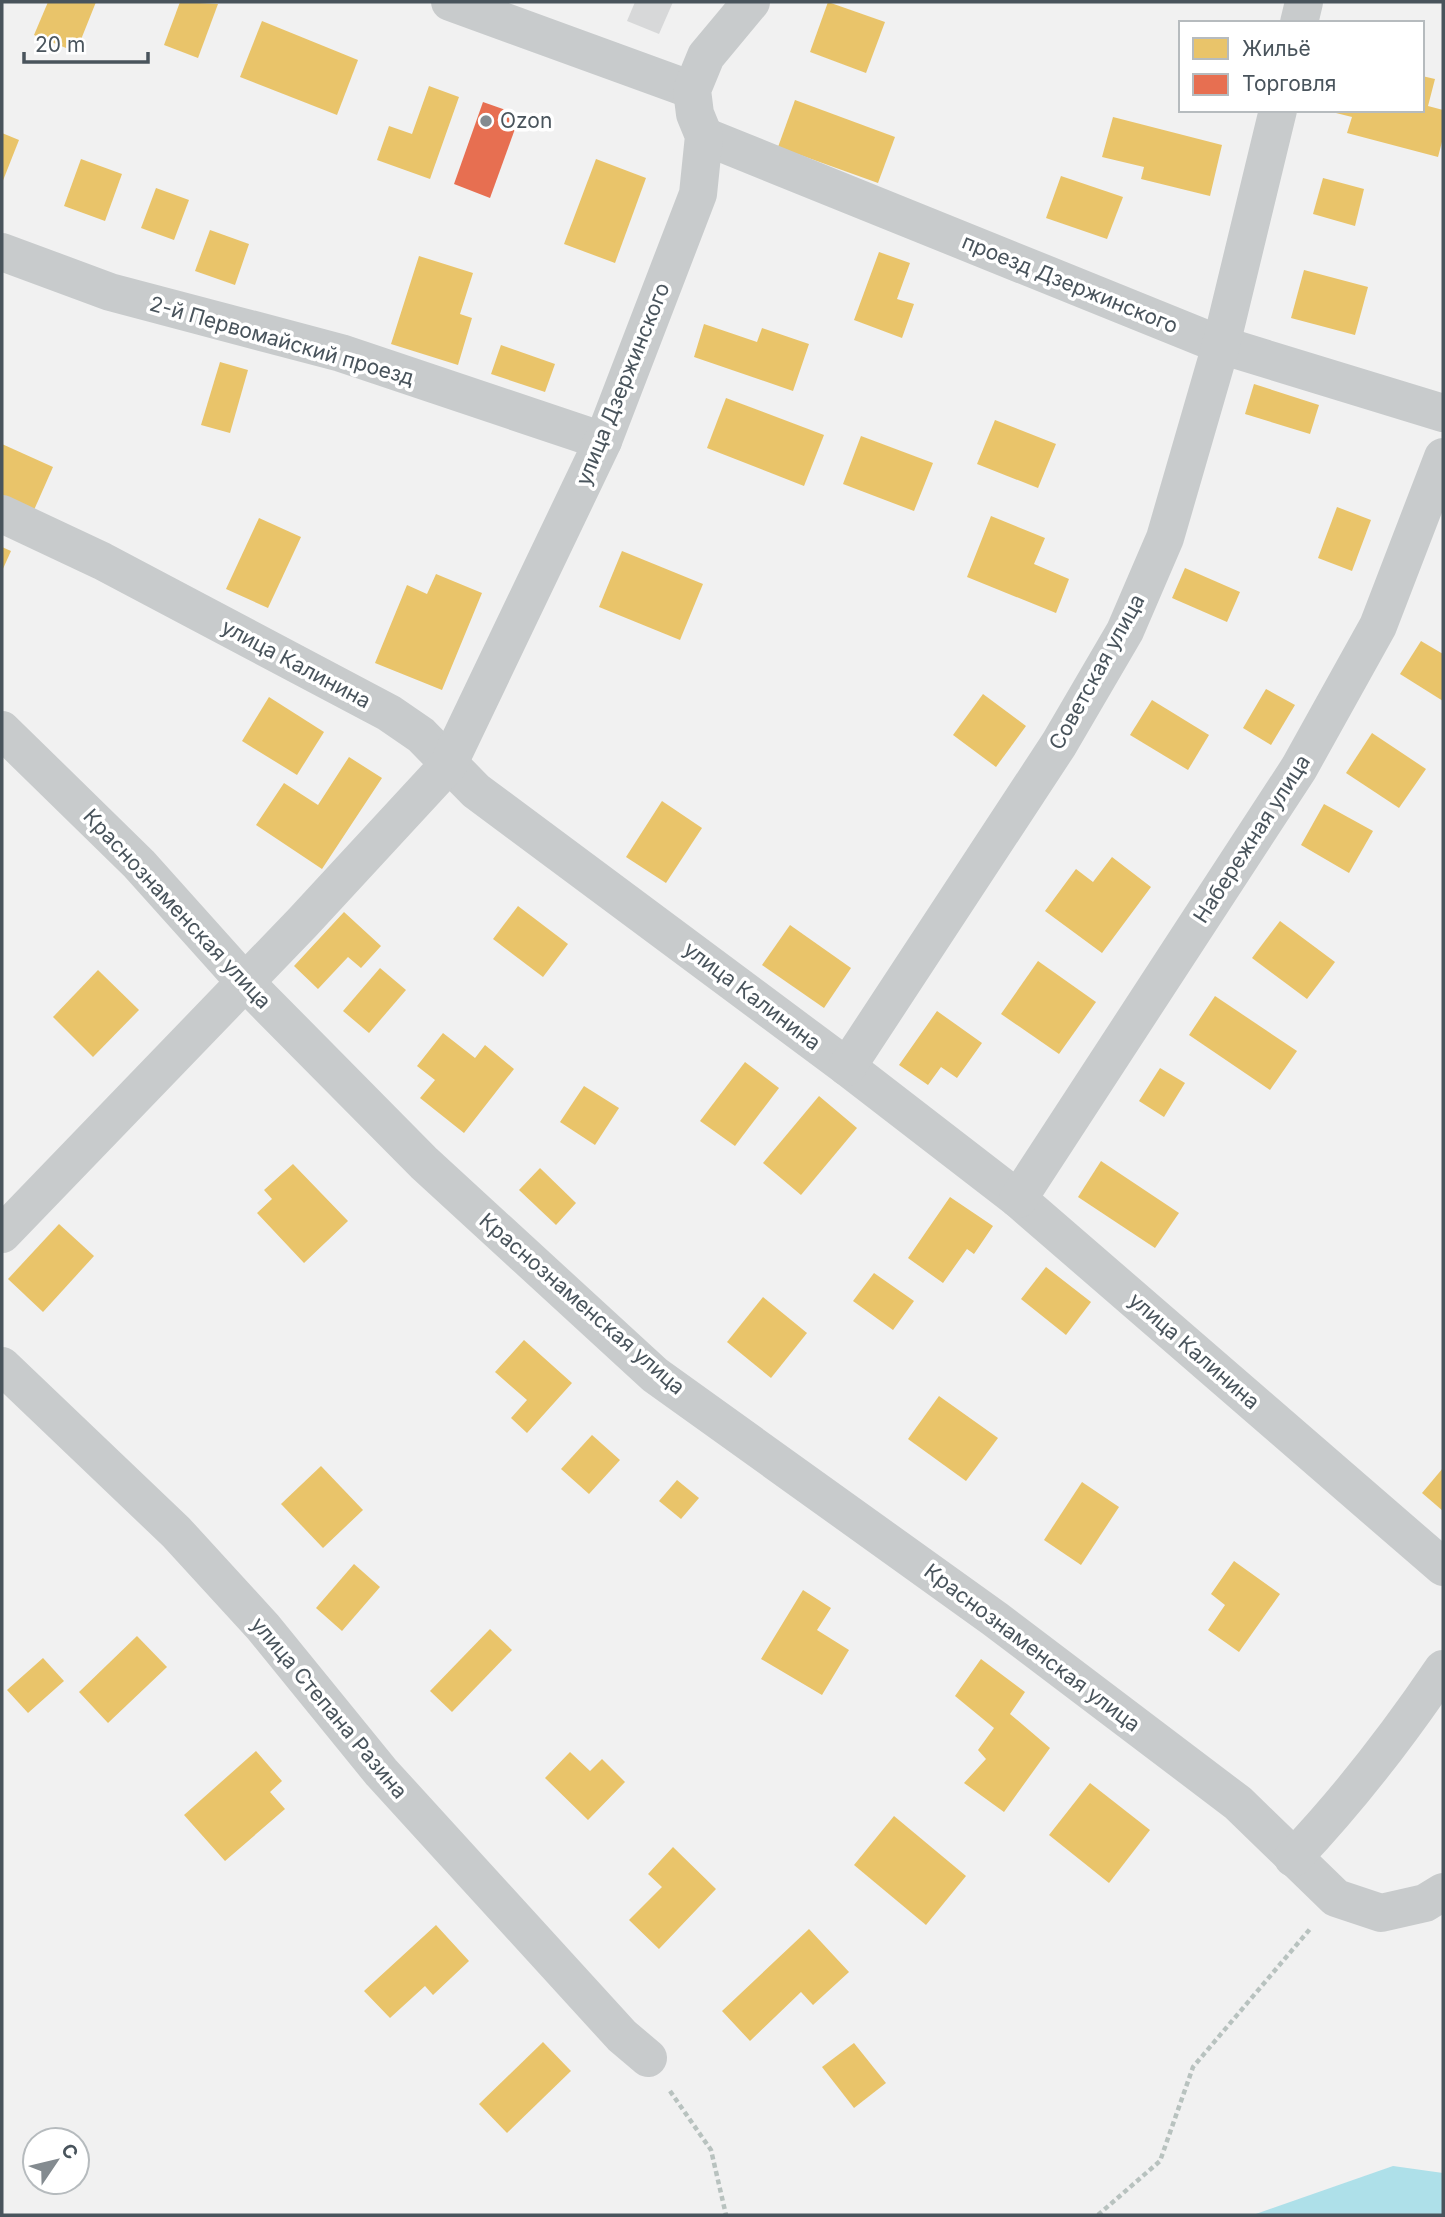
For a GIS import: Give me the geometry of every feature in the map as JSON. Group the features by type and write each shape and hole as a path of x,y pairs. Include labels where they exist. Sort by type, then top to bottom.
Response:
{"street":[{"path":"450,2 692,90 706,56 751,2"},
{"path":"1299,21 1304,2"},
{"name":"улица Дзержинского","path":"2,1234 449,765 603,441 698,194 704,136 695,114 692,90"},
{"name":"Советская улица","path":"847,1067 1059,744 1125,631 1165,538 1221,345 1278,112"},
{"name":"проезд Дзержинского","path":"704,136 1221,345 1443,413"},
{"name":"2-й Первомайский проезд","path":"2,252 110,292 341,353 603,441"},
{"name":"Набережная улица","path":"1018,1199 1299,768 1378,626 1443,457"},
{"name":"улица Калинина","path":"2,514 102,561 388,713 421,735 476,791 847,1067 1018,1199 1443,1567"},
{"name":"Краснознаменская улица","path":"2,730 139,864 244,981 424,1163 656,1375 995,1619 1238,1803 1336,1898"},
{"name":"улица Степана Разина","path":"2,1366 176,1532 263,1627 381,1772 622,2036 648,2058"},
{"path":"1293,1858 1342,1807 1390,1747 1443,1669"},
{"path":"1336,1898 1381,1913 1425,1903 1443,1892"}],"path":[{"path":"1098,2215 1160,2161 1193,2067 1336,1898"},
{"path":"648,2058 710,2150 726,2215"}],"water":[{"path":"1393,2166 1443,2173 1443,2215 1253,2215"}],"building: Жильё":[{"path":"48,2 96,2 76,52 34,35"},
{"path":"180,2 218,4 198,58 164,45"},
{"path":"828,2 885,22 866,73 810,52"},
{"path":"262,21 358,60 337,115 240,77"},
{"path":"1424,76 1435,79 1428,106 1443,110 1443,138 1438,157 1347,133 1352,117 1332,112 1424,112"},
{"path":"429,86 459,97 430,179 377,160 389,126 412,134"},
{"path":"795,100 895,137 878,183 778,147"},
{"path":"1113,117 1222,145 1210,196 1141,179 1144,167 1102,157"},
{"path":"2,133 19,140 2,183"},
{"path":"81,159 122,174 105,221 64,206"},
{"path":"596,159 646,178 615,263 564,244"},
{"path":"1061,176 1123,197 1107,239 1046,218"},
{"path":"1323,178 1364,189 1355,226 1313,214"},
{"path":"156,188 189,200 174,240 141,228"},
{"path":"210,230 249,244 235,285 195,271"},
{"path":"879,252 910,263 897,299 914,304 902,338 854,320"},
{"path":"419,256 473,273 460,314 472,318 458,365 391,344"},
{"path":"1304,270 1368,287 1355,335 1291,318"},
{"path":"704,324 757,342 762,328 809,344 793,391 694,357"},
{"path":"501,345 555,364 545,392 491,374"},
{"path":"220,362 248,370 230,433 201,425"},
{"path":"1254,384 1319,405 1310,434 1245,414"},
{"path":"726,398 824,435 804,486 707,448"},
{"path":"995,420 1056,444 1038,488 977,464"},
{"path":"861,436 933,463 914,511 843,484"},
{"path":"2,444 53,467 34,510 2,495"},
{"path":"1337,507 1371,520 1352,571 1318,558"},
{"path":"991,516 1045,538 1034,564 1069,579 1056,613 967,577"},
{"path":"259,518 301,537 268,608 226,589"},
{"path":"2,547 11,551 2,571"},
{"path":"622,551 703,584 680,640 599,607"},
{"path":"1185,568 1240,592 1227,622 1172,598"},
{"path":"436,574 482,593 442,690 375,663 407,585 427,594"},
{"path":"1421,641 1443,654 1443,701 1400,674"},
{"path":"1266,689 1295,705 1271,745 1243,728"},
{"path":"983,694 1026,726 996,767 953,735"},
{"path":"269,697 324,732 297,775 242,741"},
{"path":"1152,700 1209,735 1188,770 1130,735"},
{"path":"1372,733 1426,769 1399,808 1346,773"},
{"path":"349,757 382,778 322,869 256,825 284,783 318,805"},
{"path":"662,801 702,828 666,883 626,857"},
{"path":"1324,804 1373,831 1349,873 1301,845"},
{"path":"1112,857 1151,887 1102,953 1045,911 1076,869 1093,882"},
{"path":"518,906 568,944 543,977 493,939"},
{"path":"344,912 381,946 361,968 348,957 318,989 294,966"},
{"path":"1280,921 1335,962 1307,999 1252,958"},
{"path":"790,925 851,968 824,1008 762,965"},
{"path":"1038,961 1096,1002 1059,1054 1001,1014"},
{"path":"380,968 406,990 369,1033 343,1011"},
{"path":"98,970 139,1010 93,1057 53,1017"},
{"path":"1215,996 1297,1051 1270,1090 1189,1035"},
{"path":"937,1011 982,1043 957,1078 941,1067 928,1085 899,1065"},
{"path":"443,1033 475,1058 485,1045 514,1069 464,1133 420,1098 435,1080 417,1066"},
{"path":"745,1062 779,1088 735,1146 700,1121"},
{"path":"1160,1068 1185,1083 1164,1117 1139,1101"},
{"path":"584,1086 619,1108 595,1145 560,1122"},
{"path":"819,1096 857,1128 801,1195 763,1163"},
{"path":"1101,1161 1179,1213 1155,1248 1078,1197"},
{"path":"293,1164 348,1221 304,1263 257,1213 272,1199 264,1190"},
{"path":"540,1168 576,1203 556,1225 519,1190"},
{"path":"950,1197 993,1226 974,1254 967,1249 943,1283 908,1258"},
{"path":"59,1224 94,1256 43,1312 8,1279"},
{"path":"1046,1267 1091,1302 1066,1335 1021,1299"},
{"path":"874,1273 914,1301 893,1330 853,1301"},
{"path":"763,1297 807,1333 771,1378 727,1342"},
{"path":"524,1340 572,1383 527,1433 511,1418 527,1400 495,1372"},
{"path":"939,1396 998,1438 966,1481 908,1439"},
{"path":"592,1435 620,1460 589,1494 561,1469"},
{"path":"321,1466 363,1510 323,1548 281,1504"},
{"path":"1443,1468 1443,1511 1422,1493"},
{"path":"677,1480 699,1498 681,1519 659,1501"},
{"path":"1082,1482 1119,1507 1081,1565 1044,1540"},
{"path":"1234,1561 1280,1594 1239,1652 1208,1630 1225,1605 1211,1594"},
{"path":"354,1564 380,1587 342,1631 316,1608"},
{"path":"803,1590 831,1608 817,1630 849,1650 822,1695 761,1659"},
{"path":"490,1629 512,1650 452,1712 430,1691"},
{"path":"137,1636 167,1667 108,1723 79,1692"},
{"path":"43,1658 64,1681 28,1713 7,1690"},
{"path":"981,1659 1025,1692 1010,1714 1050,1748 1004,1812 964,1783 986,1759 978,1750 994,1728 955,1696"},
{"path":"256,1751 282,1781 270,1792 285,1809 225,1861 184,1815"},
{"path":"570,1752 590,1771 602,1759 625,1782 588,1820 545,1778"},
{"path":"1090,1783 1150,1830 1109,1883 1049,1835"},
{"path":"894,1816 966,1876 926,1925 854,1865"},
{"path":"673,1847 716,1889 659,1949 629,1920 662,1887 648,1874"},
{"path":"436,1925 469,1961 433,1995 425,1986 390,2018 364,1991"},
{"path":"809,1929 849,1972 813,2005 801,1992 750,2041 722,2011"},
{"path":"543,2042 571,2071 507,2133 479,2104"},
{"path":"854,2043 886,2083 854,2108 822,2067"}],"building: Торговля":[{"path":"483,102 520,115 490,198 454,184"}],"building: Прочее":[{"path":"635,2 673,2 659,34 627,21"}],"place":[{"name":"Ozon","path":"486,121"}]}
